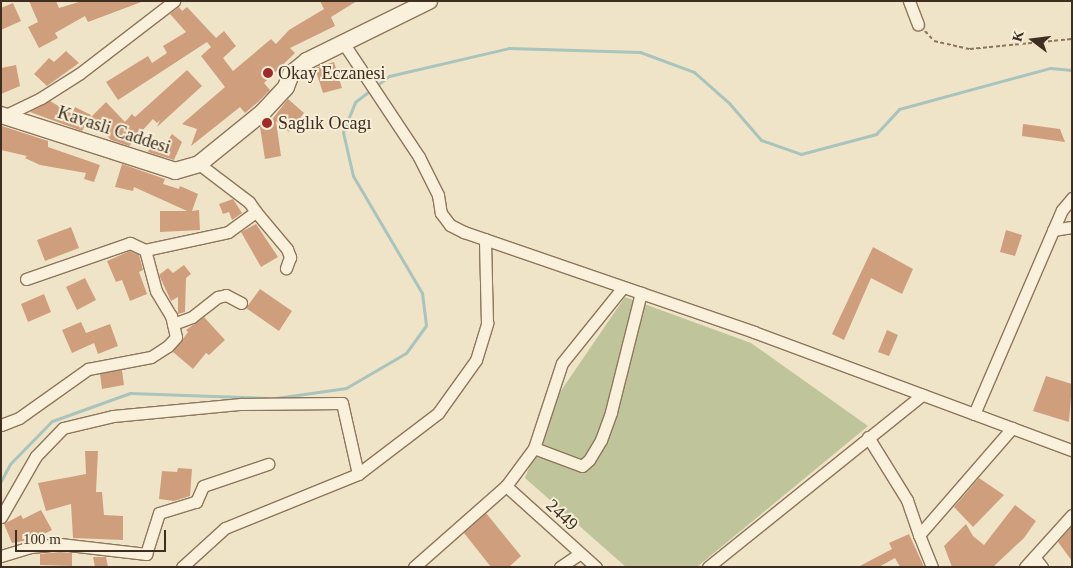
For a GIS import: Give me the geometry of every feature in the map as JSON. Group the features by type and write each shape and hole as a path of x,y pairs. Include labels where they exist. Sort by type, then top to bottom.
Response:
{"street":[{"path":"3,116 41,98 78,74 174,1"},
{"name":"Kavasli Caddesi","path":"3,116 175,171 199,164 262,113 286,87 291,74 307,61 429,1"},
{"path":"909,1 918,24"},
{"path":"344,44 368,83 419,157 438,195 441,213 450,224 485,239 754,332 1072,450"},
{"path":"199,164 249,202 287,249 290,257 286,268"},
{"path":"974,414 1062,210 1072,198"},
{"path":"26,280 123,245 130,244 145,250 228,232 256,212"},
{"path":"1053,230 1072,228"},
{"path":"182,567 225,528 358,474 438,413 476,360 487,323 485,239"},
{"path":"1,425 19,418 88,369 151,357 168,346 176,336 173,324 156,291 145,250"},
{"path":"420,565 506,486 534,448 562,363 623,288"},
{"path":"534,448 582,466 589,460 601,440 611,412 641,294"},
{"path":"173,324 192,317 218,297 226,296 241,303"},
{"path":"708,567 922,395"},
{"path":"1,517 36,456 63,428 112,416 241,404 342,402 358,474"},
{"path":"919,535 1012,428"},
{"path":"868,437 907,500 932,567"},
{"path":"1,556 31,547 60,544 146,554 159,513 196,502 203,486 268,464"},
{"name":"2449","path":"506,486 578,554 596,567"},
{"path":"1026,567 1072,515"},
{"path":"560,567 578,554"},
{"path":"1034,557 1042,567"}],"path":[{"path":"918,24 934,41 970,49 1072,39"}],"green space":[{"path":"625,297 751,343 868,426 697,567 626,567 525,478 556,398"}],"building":[{"path":"29,1 56,1 59,8 82,1 144,1 88,22 85,16 55,33 58,38 39,48 28,27 38,22"},
{"path":"320,1 357,1 331,17 335,26 290,48 295,53 264,83 270,90 258,102 245,113 240,107 191,146 197,129 182,124 225,87 201,56 211,47 207,42 118,100 106,82 148,56 152,63 167,53 163,46 186,32 170,14 179,7 182,11 187,7 216,38 224,31 236,46 223,58 233,71 271,39 276,44 289,30 324,9"},
{"path":"13,3 21,21 1,30 1,8"},
{"path":"66,51 79,63 47,86 34,74 49,58 54,62"},
{"path":"334,62 342,88 323,93 315,68"},
{"path":"16,65 20,86 1,94 1,68"},
{"path":"187,70 202,86 157,127 160,120 157,123 153,119 141,132 144,135 136,144 134,141 129,146 111,140 91,117 106,102 125,122 132,114 135,117"},
{"path":"288,99 304,113 289,132 276,121 281,156 265,159 260,127 267,126"},
{"path":"50,101 72,114 75,107 91,115 82,131 30,112"},
{"path":"1023,124 1060,129 1065,142 1022,136"},
{"path":"2,126 48,141 48,147 100,165 94,182 84,179 86,173 40,165 25,158 27,156 1,150"},
{"path":"172,134 182,142 174,160 148,152 150,147 161,150"},
{"path":"122,164 165,179 163,184 179,189 180,186 198,194 192,211 199,210 200,230 160,232 160,211 187,211 134,187 133,191 115,187"},
{"path":"233,199 242,213 232,220 229,212 223,214 219,204"},
{"path":"256,224 278,257 261,267 241,232"},
{"path":"71,227 79,248 45,261 37,240"},
{"path":"1006,230 1022,235 1015,256 1000,252"},
{"path":"873,247 913,269 902,294 871,278 844,340 832,334"},
{"path":"130,251 139,255 143,270 139,272 147,294 130,301 122,280 116,282 107,261"},
{"path":"184,265 191,274 186,278 185,312 178,314 178,297 171,301 159,275 168,268 173,273"},
{"path":"85,278 96,300 77,310 66,287"},
{"path":"260,289 292,311 279,331 246,308"},
{"path":"44,294 51,312 28,322 21,304"},
{"path":"204,317 225,340 209,355 206,353 193,369 173,352 188,332 186,330"},
{"path":"81,322 86,333 110,324 118,346 98,354 94,343 72,353 62,330"},
{"path":"887,330 898,335 889,356 878,352"},
{"path":"122,370 124,385 102,389 100,374"},
{"path":"1046,376 1072,384 1069,422 1033,411"},
{"path":"85,451 98,451 96,492 102,492 104,515 123,516 123,540 73,538 71,504 46,511 38,483 86,474"},
{"path":"178,468 192,469 190,496 174,501 159,499 162,471 177,472"},
{"path":"979,478 1004,495 973,527 954,507"},
{"path":"1015,505 1036,521 1024,538 993,567 952,567 944,546 966,524 973,536 984,545"},
{"path":"41,510 52,530 34,539 12,543 4,524 21,515 23,519"},
{"path":"486,513 521,556 509,567 491,567 464,533"},
{"path":"1072,526 1072,561 1058,542"},
{"path":"909,534 924,567 900,567 895,558 879,567 858,567 892,549 889,543"},
{"path":"72,553 72,566 40,565 40,554"},
{"path":"93,557 106,557 108,567 95,567"}],"waterway":[{"path":"276,398 346,388 406,353 426,325 422,293 353,176 343,132 355,102 389,76 509,48 640,52 694,72 729,103 761,140 801,154 876,134 899,109 1050,68 1072,70"},
{"path":"1,481 10,464 52,421 130,393 267,398"}],"place":[{"name":"Okay Eczanesi","path":"268,73"},
{"name":"Saglık Ocagı","path":"267,123"}]}
